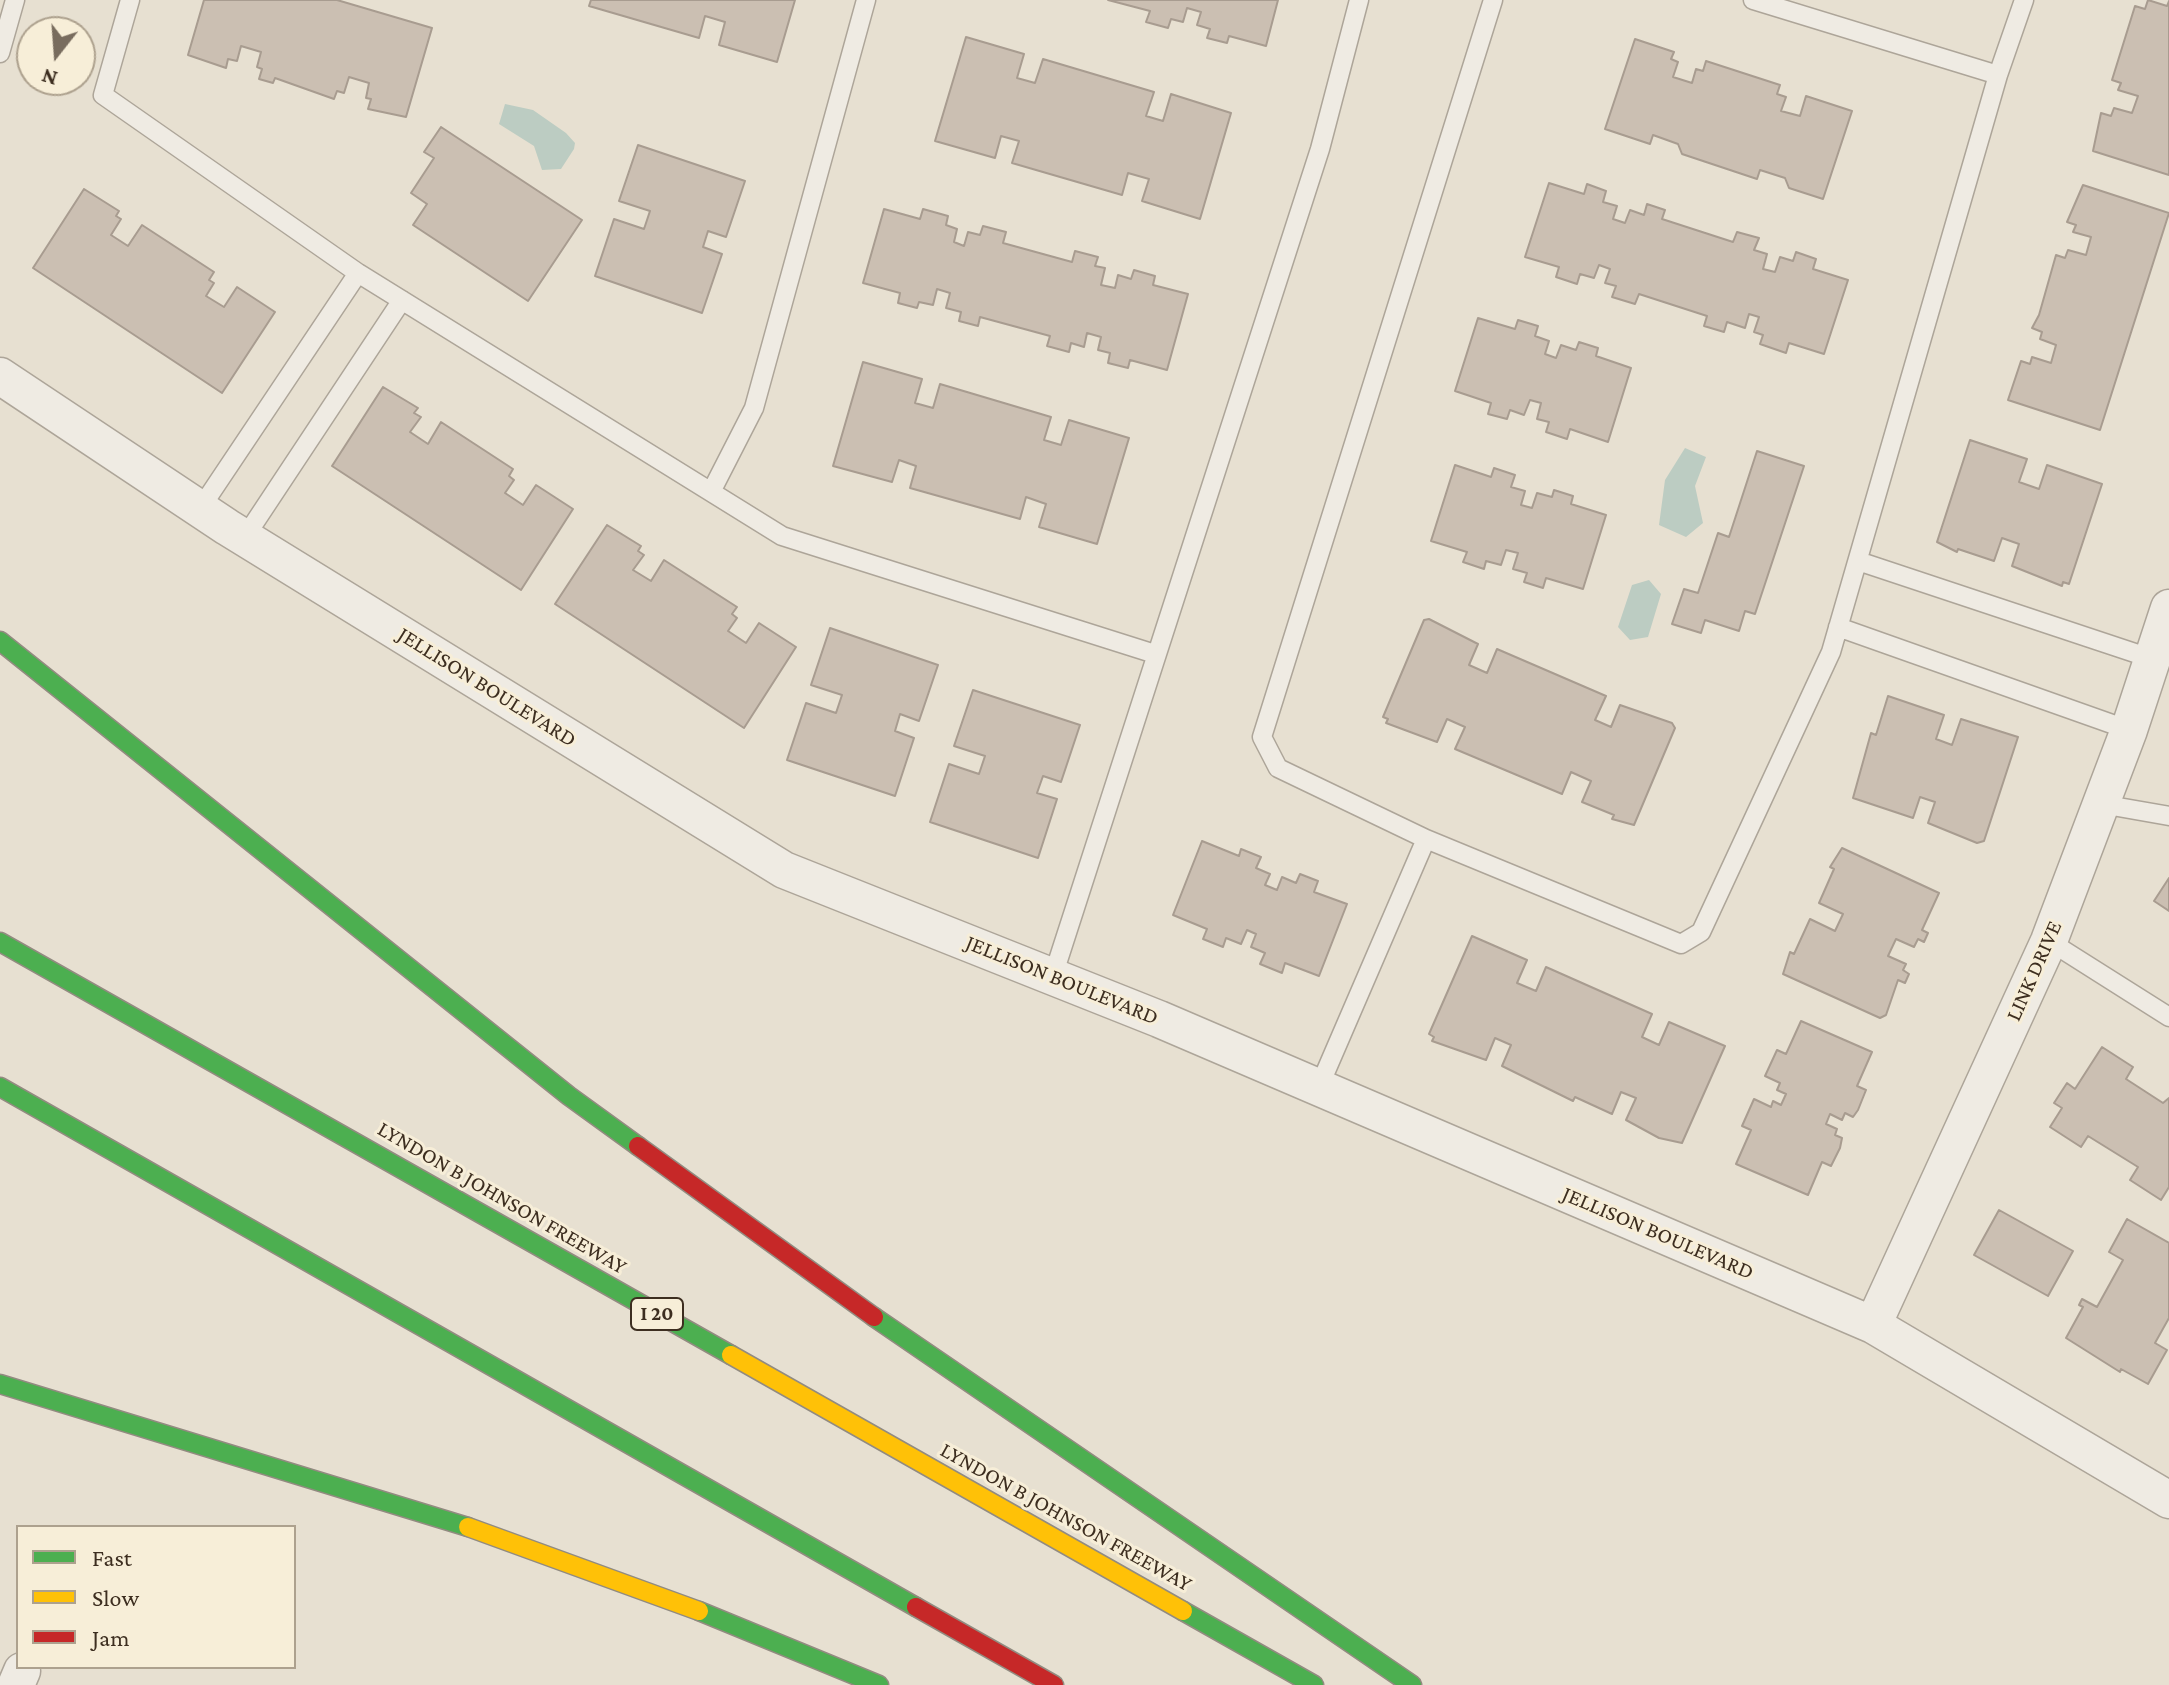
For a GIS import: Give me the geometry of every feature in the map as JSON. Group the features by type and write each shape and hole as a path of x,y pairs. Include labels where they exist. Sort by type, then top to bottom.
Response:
{"highway":[{"path":"0,641 569,1096 875,1317 1412,1685"},
{"name":"LYNDON B JOHNSON FREEWAY","path":"0,942 1314,1685"},
{"path":"0,1087 1054,1685"},
{"path":"0,1384 437,1516 721,1618 879,1685"}],"street":[{"name":"JELLISON BOULEVARD","path":"0,376 200,509 784,870 1053,976 1319,1087 1873,1325 2169,1500"},
{"name":"LINK DRIVE","path":"1873,1325 2049,941 2129,730 2169,608"}],"lane":[{"path":"0,53 15,0"},
{"path":"130,0 103,95 358,273 782,536 1155,654"},
{"path":"711,492 754,408 866,0"},
{"path":"1053,976 1320,149 1359,0"},
{"path":"1493,0 1262,737 1278,768 1426,839 1681,944 1701,932 1831,652 1998,75 2024,0"},
{"path":"1753,0 1998,75"},
{"path":"200,509 358,273"},
{"path":"245,537 402,300"},
{"path":"1858,561 2153,659"},
{"path":"1838,627 2129,730"},
{"path":"2101,804 2169,816"},
{"path":"1319,1087 1426,839"},
{"path":"2049,941 2169,1017"}],"shaded area":[{"path":"505,104 533,110 575,143 561,169 542,170 534,146 499,124"},
{"path":"1685,448 1706,457 1695,486 1703,523 1686,537 1659,525 1665,480"},
{"path":"1649,580 1661,594 1648,637 1630,640 1618,627 1632,585"}],"building":[{"path":"204,0 337,0 432,28 406,117 368,109 371,99 366,98 369,83 349,77 344,93 337,91 334,99 275,78 273,83 259,79 262,69 257,67 261,52 241,46 237,61 228,59 226,68 188,55"},
{"path":"591,0 795,0 777,62 719,45 725,22 705,16 699,38 589,6"},
{"path":"1108,0 1278,0 1266,46 1229,36 1227,43 1207,38 1210,29 1197,25 1201,12 1187,8 1183,22 1171,19 1168,28 1146,22 1150,11"},
{"path":"2148,0 2167,6 2169,1 2169,175 2093,151 2101,113 2111,116 2114,108 2132,113 2138,96 2118,90 2121,83 2112,80 2135,6 2145,9"},
{"path":"966,37 1024,54 1017,78 1035,83 1043,59 1154,92 1146,116 1163,121 1171,94 1231,113 1200,219 1142,201 1149,179 1128,173 1122,195 1012,163 1019,141 1001,136 995,158 935,141"},
{"path":"1635,39 1674,52 1671,59 1678,62 1673,77 1692,83 1696,69 1703,71 1706,61 1780,85 1777,94 1786,97 1781,111 1800,116 1806,96 1852,111 1823,199 1789,188 1785,178 1760,170 1757,179 1682,154 1678,144 1653,135 1650,144 1605,129"},
{"path":"441,127 582,220 528,301 413,225 427,204 411,193 434,158 424,152"},
{"path":"638,145 745,181 726,237 708,231 703,247 722,254 702,313 595,276 614,219 644,229 650,211 619,201"},
{"path":"1549,183 1584,194 1587,184 1606,191 1603,202 1617,206 1613,219 1625,223 1630,210 1644,215 1647,204 1665,210 1662,219 1733,242 1737,232 1759,238 1754,250 1767,254 1763,269 1775,272 1780,257 1793,261 1796,252 1816,259 1813,269 1848,280 1824,354 1789,343 1786,353 1760,344 1763,335 1754,332 1759,317 1749,314 1745,328 1727,322 1724,332 1704,326 1707,316 1639,294 1635,304 1612,297 1616,286 1605,283 1610,269 1599,265 1594,278 1580,274 1577,284 1556,277 1559,267 1525,257"},
{"path":"2083,185 2169,213 2100,430 2008,400 2021,361 2030,364 2032,357 2051,363 2056,345 2040,339 2042,332 2032,328 2039,315 2056,255 2065,258 2068,250 2086,255 2091,237 2073,232 2076,225 2067,222"},
{"path":"84,189 119,211 116,216 121,219 111,235 128,246 142,225 214,272 209,280 214,283 206,296 224,307 237,287 275,312 222,393 33,268"},
{"path":"884,209 920,219 923,209 948,216 946,225 957,229 954,242 964,246 968,232 980,235 983,226 1006,232 1003,243 1072,262 1075,251 1098,257 1095,266 1105,268 1101,285 1115,288 1118,275 1131,279 1134,270 1155,276 1153,285 1188,294 1167,370 1130,360 1128,368 1108,363 1110,353 1098,350 1101,337 1087,333 1084,347 1071,343 1069,352 1047,346 1050,336 980,317 978,326 959,321 961,312 946,308 950,293 937,289 933,305 919,302 917,308 898,303 900,293 863,283"},
{"path":"1478,318 1515,329 1518,320 1538,326 1535,336 1549,341 1545,354 1556,358 1561,345 1576,350 1579,342 1598,348 1596,356 1631,368 1608,442 1570,429 1567,439 1546,432 1549,422 1537,419 1541,403 1530,400 1524,415 1510,410 1507,419 1488,414 1491,403 1455,391"},
{"path":"863,362 922,379 915,403 933,408 940,384 1051,417 1044,440 1061,445 1069,420 1129,438 1097,544 1039,527 1046,504 1026,497 1020,519 910,488 916,466 899,460 892,482 833,466"},
{"path":"383,387 418,408 414,413 421,417 410,432 428,444 441,422 513,469 509,476 514,480 505,493 523,505 536,485 573,509 521,590 332,466"},
{"path":"1970,440 2027,459 2019,482 2039,489 2047,465 2102,484 2069,584 2063,582 2062,586 2012,566 2019,544 2002,538 1994,561 1958,549 1957,552 1937,542"},
{"path":"1757,451 1804,466 1755,614 1745,611 1739,631 1705,620 1701,633 1672,624 1684,589 1698,593 1718,533 1729,537"},
{"path":"1455,465 1491,477 1494,468 1515,475 1511,487 1525,491 1521,505 1532,508 1537,493 1552,497 1554,490 1573,496 1571,504 1606,515 1583,589 1546,578 1543,588 1524,582 1527,573 1513,569 1518,553 1506,550 1501,565 1486,561 1484,569 1463,562 1467,552 1431,541"},
{"path":"607,525 641,546 638,551 644,555 633,570 651,581 664,560 737,607 732,614 737,618 728,631 746,643 759,623 796,647 744,728 555,604"},
{"path":"1429,619 1478,644 1469,665 1487,673 1497,649 1606,696 1595,720 1611,727 1620,705 1672,723 1675,728 1634,825 1612,819 1614,815 1582,802 1591,781 1571,772 1562,794 1455,749 1465,727 1447,719 1437,742 1386,723 1388,719 1383,717 1424,620"},
{"path":"830,628 938,665 919,721 900,714 895,731 914,738 895,796 787,760 806,703 836,713 842,695 811,685"},
{"path":"973,690 1080,725 1061,782 1043,776 1037,793 1057,799 1038,858 930,822 949,764 979,774 985,756 954,746"},
{"path":"1888,696 1944,715 1936,739 1952,745 1961,719 2018,737 1984,841 1977,843 1928,823 1935,802 1920,797 1913,818 1853,798 1871,733 1876,735"},
{"path":"1202,841 1239,856 1241,849 1261,857 1256,868 1270,874 1265,885 1277,890 1282,877 1296,883 1300,874 1318,881 1314,892 1347,904 1319,976 1285,963 1282,973 1260,964 1265,953 1251,947 1256,934 1247,930 1241,944 1226,938 1223,947 1203,939 1207,929 1173,915"},
{"path":"1842,848 1939,893 1922,930 1928,933 1924,942 1918,939 1914,947 1896,939 1888,956 1906,964 1903,970 1909,974 1905,983 1898,980 1886,1015 1880,1018 1783,974 1790,952 1794,954 1810,919 1835,931 1843,914 1819,903 1834,869 1830,867"},
{"path":"2169,878 2169,911 2154,901"},
{"path":"1472,936 1527,960 1517,983 1536,991 1546,967 1652,1014 1642,1037 1659,1045 1669,1022 1725,1046 1682,1143 1659,1138 1626,1120 1636,1098 1621,1092 1612,1114 1575,1097 1573,1101 1502,1066 1511,1045 1495,1038 1486,1060 1432,1041 1434,1037 1429,1034"},
{"path":"1801,1021 1872,1052 1857,1086 1866,1090 1858,1110 1853,1117 1845,1113 1842,1120 1830,1114 1826,1124 1837,1129 1835,1135 1842,1138 1840,1148 1831,1166 1822,1162 1808,1195 1736,1164 1751,1130 1742,1126 1754,1099 1771,1107 1773,1101 1781,1105 1786,1094 1777,1090 1780,1083 1765,1076 1777,1050 1786,1054"},
{"path":"2102,1047 2133,1067 2126,1079 2163,1103 2169,1098 2169,1187 2161,1200 2130,1180 2138,1167 2088,1136 2081,1147 2050,1127 2062,1108 2054,1103 2067,1083 2075,1089"},
{"path":"1999,1210 2073,1251 2048,1296 1974,1255"},
{"path":"2127,1219 2169,1243 2169,1318 2155,1343 2167,1350 2148,1384 2121,1369 2120,1372 2066,1338 2083,1307 2079,1305 2082,1299 2097,1307 2123,1260 2109,1252"}],"traffic: fast":[{"path":"0,641 569,1096 638,1146"},
{"path":"0,942 731,1355"},
{"path":"0,1087 916,1607"},
{"path":"874,1317 1412,1685"},
{"path":"0,1384 468,1527"},
{"path":"699,1611 879,1685"},
{"path":"1183,1611 1314,1685"}],"traffic: slow":[{"path":"731,1355 1183,1611"},
{"path":"468,1527 699,1611"}],"traffic: jam":[{"path":"638,1146 874,1317"},
{"path":"916,1607 1054,1685"}]}
